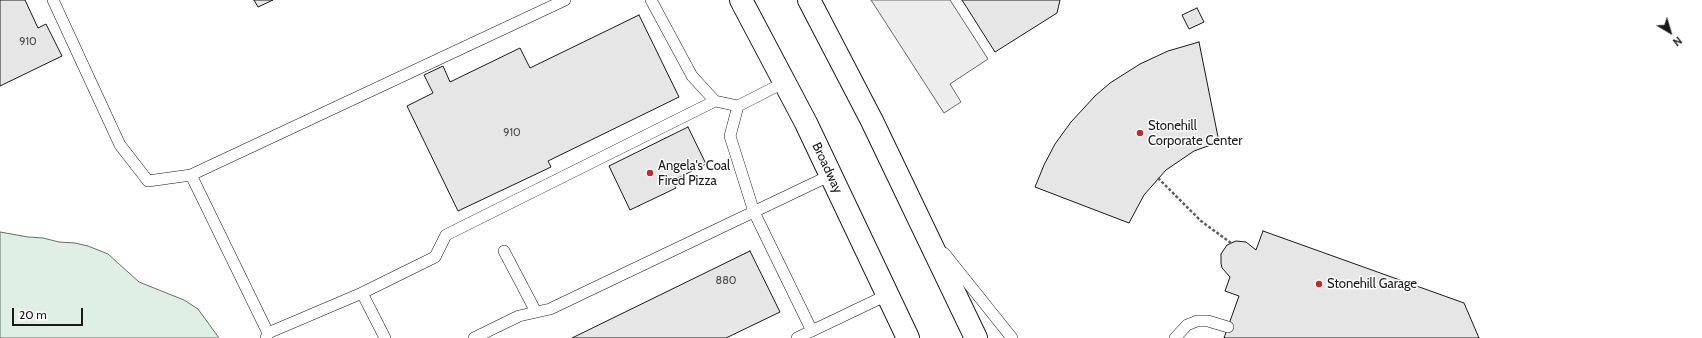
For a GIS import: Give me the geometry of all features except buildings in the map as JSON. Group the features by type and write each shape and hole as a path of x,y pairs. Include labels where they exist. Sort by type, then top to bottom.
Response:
{"highway":[{"name":"Broadway","path":"741,0 785,82 831,175 908,338"},
{"path":"809,0 872,121 976,338"}],"lane":[{"path":"53,0 120,145 148,181 191,175 565,0"},
{"path":"651,0 692,76 715,101 738,106 785,82"},
{"path":"822,0 830,39"},
{"path":"191,175 267,336 362,293 435,257 446,235 715,101"},
{"path":"738,106 730,136 754,212 812,331"},
{"path":"474,338 519,316 550,309 831,175"},
{"path":"921,224 1012,338"},
{"path":"504,251 536,312"},
{"path":"362,293 386,338"},
{"path":"797,338 887,295"},
{"path":"1175,338 1187,325 1197,321 1208,321 1228,327"}],"path":[{"path":"1158,178 1201,221 1231,242"}],"green space":[{"path":"0,232 43,238 59,242 75,243 88,246 108,254 139,282 184,300 198,309 219,338 0,338"}],"shaded area":[{"path":"871,0 950,0 988,59 950,84 961,102 944,113"}],"place":[{"name":"Stonehill Corporate Center","path":"1140,133"},
{"name":"Angela's Coal Fired Pizza","path":"650,173"},
{"name":"Stonehill Garage","path":"1319,284"}]}
